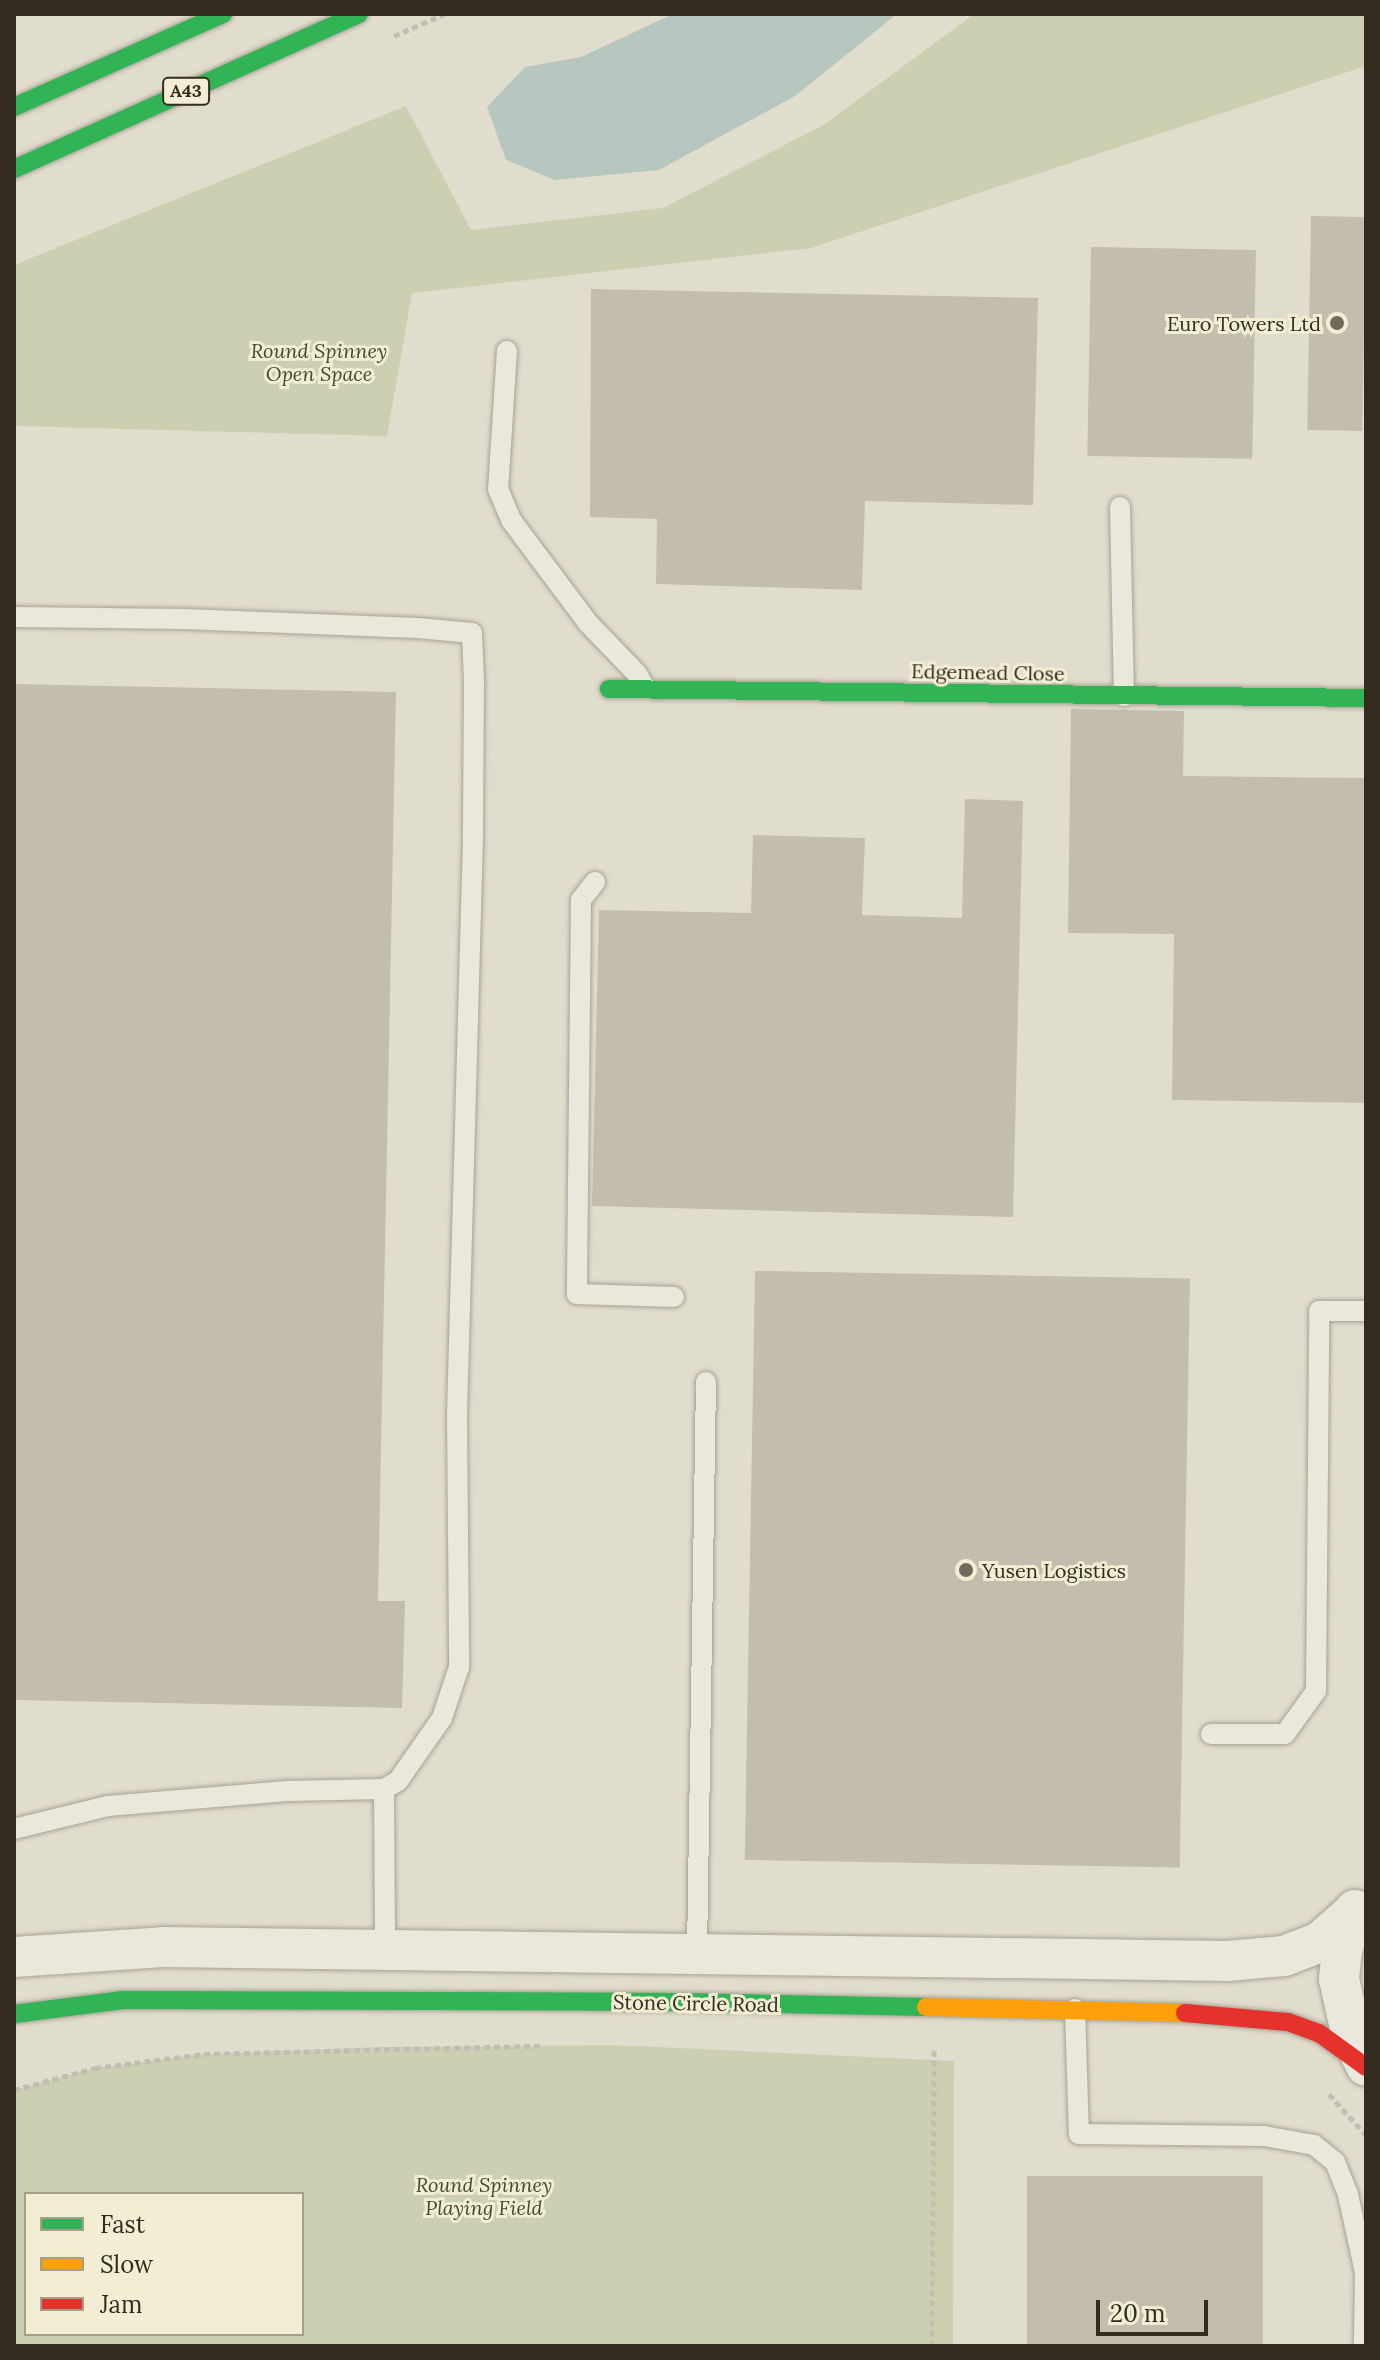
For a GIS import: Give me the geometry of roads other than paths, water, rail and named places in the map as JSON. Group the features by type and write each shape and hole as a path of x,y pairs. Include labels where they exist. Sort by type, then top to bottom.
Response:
{"main road":[{"path":"14,107 223,14"},
{"name":"A43","path":"14,169 359,14"},
{"name":"Edgemead Close","path":"609,689 1366,698"},
{"name":"Stone Circle Road","path":"14,2014 123,2000 666,2002 1227,2014 1288,2022 1319,2033 1366,2066"}],"street":[{"name":"Stone Circle Road","path":"14,1957 163,1947 1227,1961 1284,1956 1320,1942 1360,1903"},
{"name":"Stone Circle Road","path":"1360,1903 1342,1950 1339,1979 1352,2037 1366,2066"}],"lane":[{"path":"507,351 498,489 511,520 588,623 637,674 646,690"},
{"path":"1120,507 1124,696"},
{"path":"14,617 184,619 472,633 473,838 457,1416 459,1667 442,1718 398,1781 384,1789 287,1791 108,1806 14,1829"},
{"path":"595,882 581,900 577,1294 674,1297"},
{"path":"1211,1734 1285,1734 1316,1691 1319,1311 1366,1311"},
{"path":"697,1953 706,1382"},
{"path":"384,1789 385,1949"},
{"path":"1075,2009 1079,2134 1264,2136 1314,2145 1335,2162 1348,2195 1365,2272 1364,2346"}],"place":[{"name":"Euro Towers Ltd","path":"1337,323"},
{"name":"Yusen Logistics","path":"966,1570"}],"park label":[{"name":"Round Spinney Open Space","path":"319,362"},
{"name":"Round Spinney Playing Field","path":"484,2196"}]}
